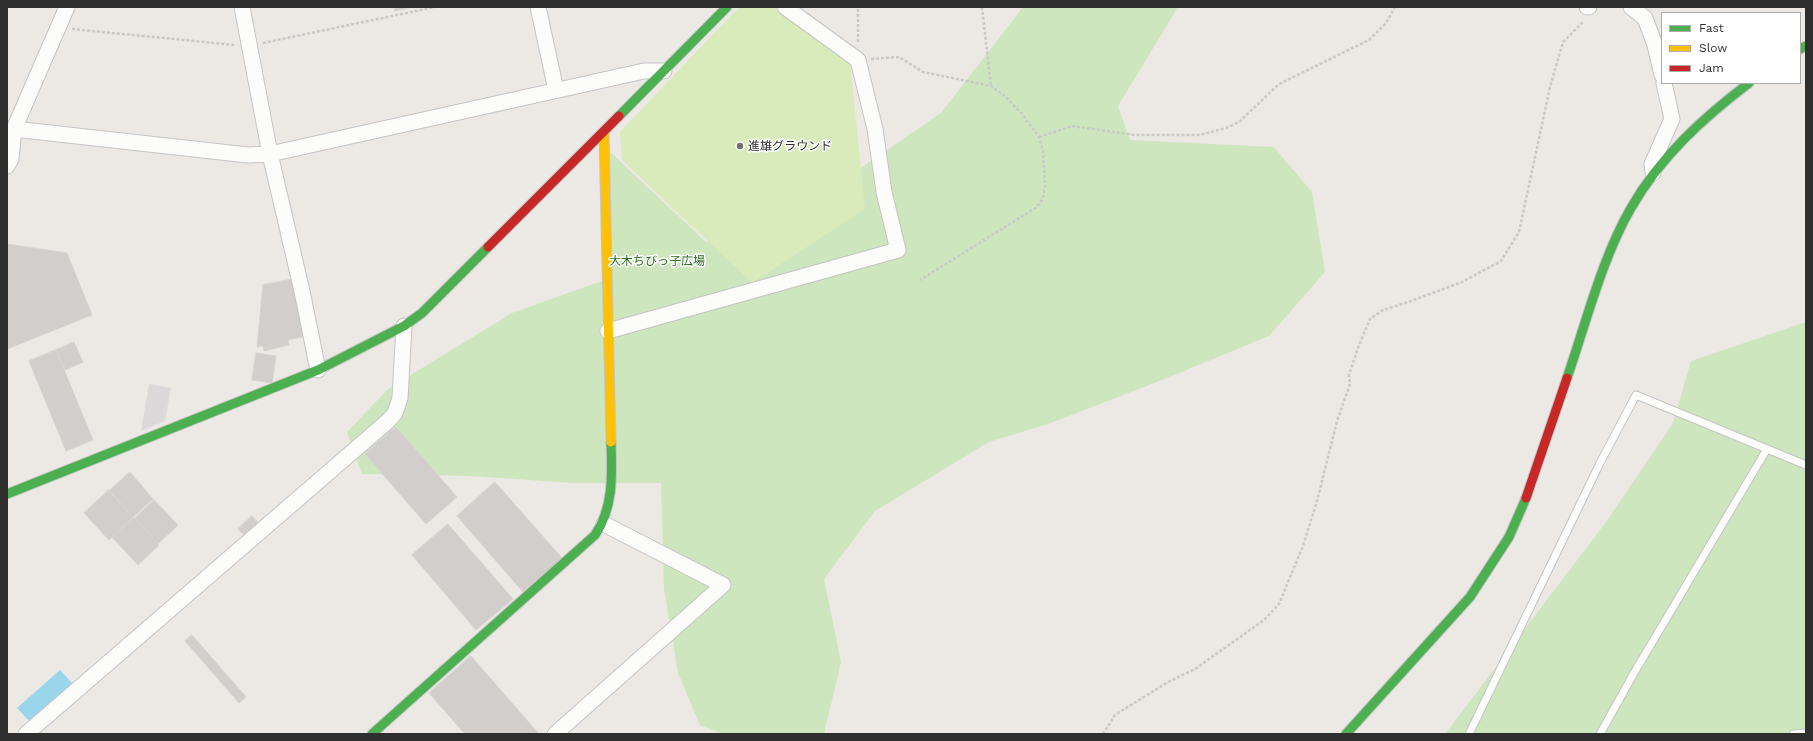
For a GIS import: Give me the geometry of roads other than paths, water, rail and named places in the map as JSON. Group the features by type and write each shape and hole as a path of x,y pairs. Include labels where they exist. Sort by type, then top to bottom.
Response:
{"street":[{"path":"7,166 11,159 14,129 67,7"},
{"path":"242,7 270,154 318,370"},
{"path":"538,7 556,90"},
{"path":"7,494 318,370 404,326 422,313 439,297 604,133 727,7"},
{"path":"608,331 898,250 884,192 875,129 858,60 785,7"},
{"path":"1631,7 1645,18 1655,45 1661,71"},
{"path":"14,129 248,155 270,154 644,71 664,71"},
{"path":"1653,176 1652,164 1672,119 1664,84"},
{"path":"1346,734 1470,597 1490,568 1509,537 1523,507 1615,241 1632,208 1653,176 1679,144 1709,114 1747,84"},
{"path":"372,734 595,535 604,524 610,498 612,476 604,133"},
{"path":"26,734 388,421 395,413 400,398 404,326"},
{"path":"555,734 723,585 604,524"}],"lane":[{"path":"1469,734 1600,462 1636,395 1806,465"},
{"path":"1600,734 1634,673 1767,449"},
{"path":"1794,734 1806,733"}],"water":[{"path":"60,670 75,686 32,724 17,708"}],"place":[{"name":"進雄グラウンド","path":"740,146"}],"park label":[{"name":"大木ちびっ子広場","path":"657,261"}]}
